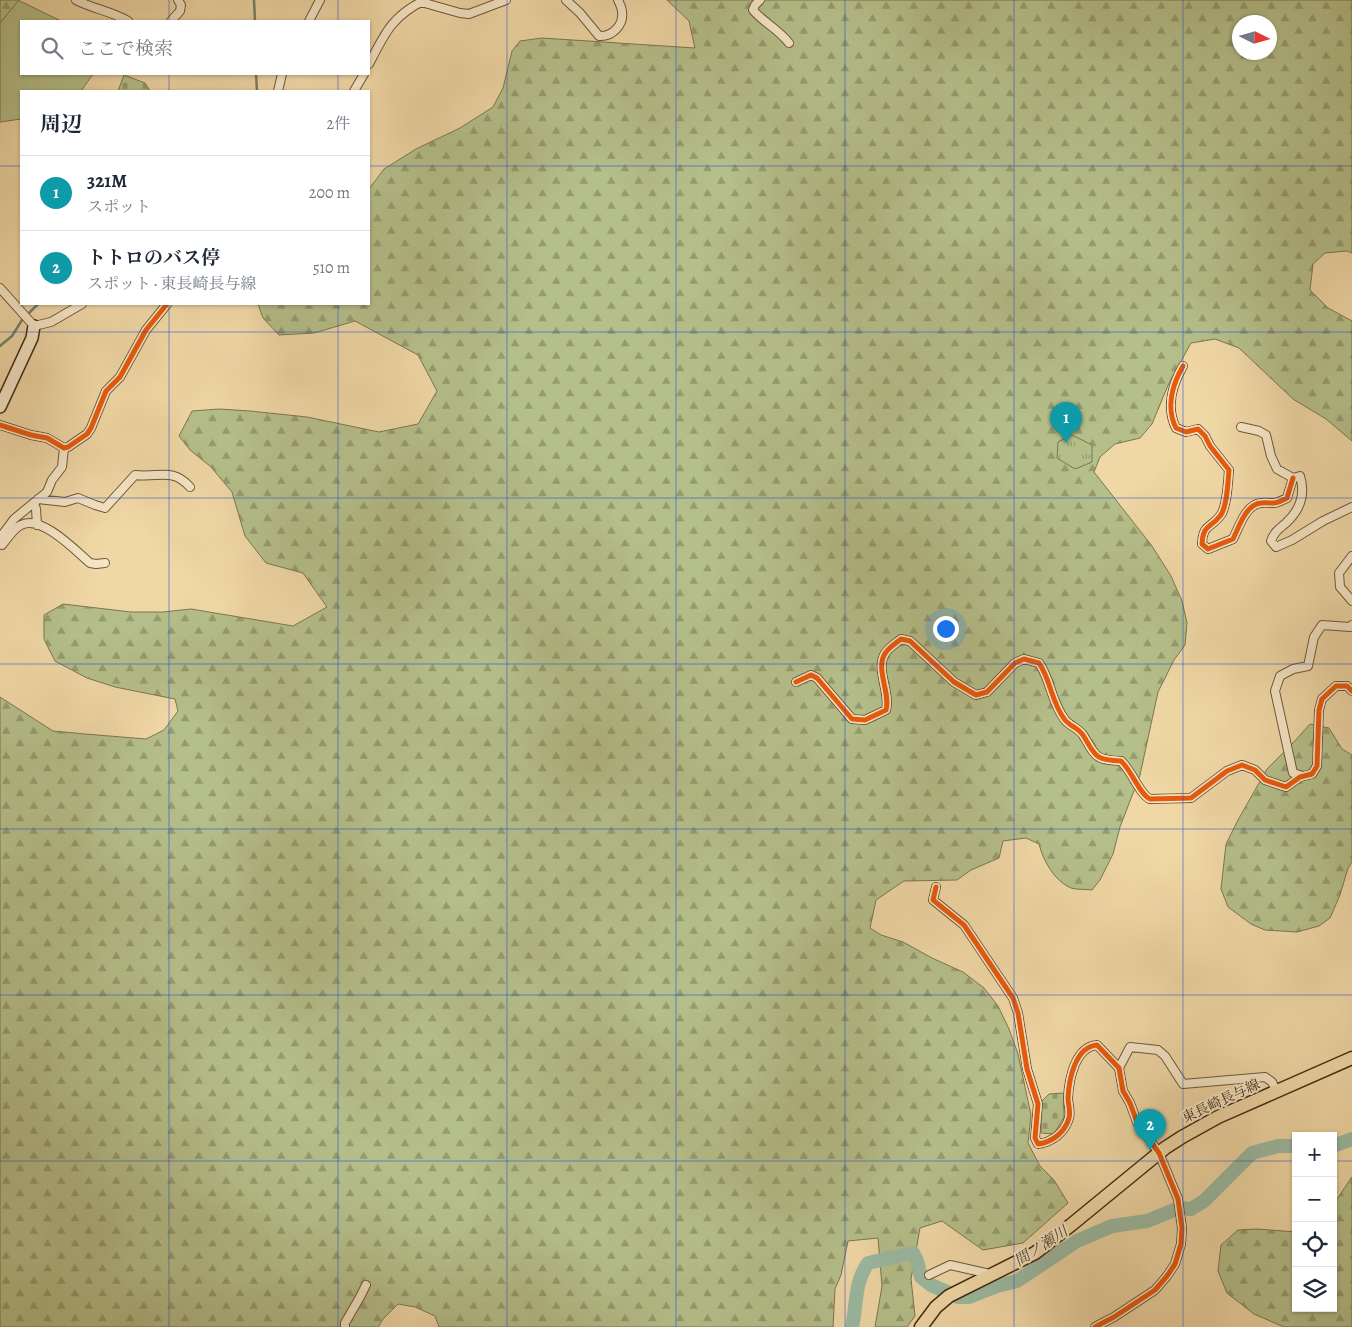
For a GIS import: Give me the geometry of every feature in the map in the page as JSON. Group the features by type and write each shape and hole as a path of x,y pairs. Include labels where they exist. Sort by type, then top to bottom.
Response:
{"main road":[{"name":"東長崎長与線","path":"920,1327 936,1307 949,1296 1034,1253 1182,1136 1212,1120 1352,1058"}],"street":[{"path":"76,0 88,6 105,10 126,20"},
{"path":"172,20 180,11 181,5 178,0"},
{"path":"310,20 320,0"},
{"path":"370,62 392,23 404,12 424,1 460,14 470,14 506,0"},
{"path":"566,0 580,13 599,36 605,37 612,33 620,24 622,13 618,0"},
{"path":"760,0 753,10 758,17 780,32 789,43"},
{"path":"278,90 282,75"},
{"path":"355,90 363,75"},
{"path":"0,288 32,324 32,338 0,407"},
{"path":"32,324 51,322 80,305"},
{"path":"64,448 87,434 106,391 120,377 146,330 165,305"},
{"path":"1183,366 1175,379 1170,406 1172,420 1176,428 1186,432 1198,429 1229,470 1225,502 1221,516 1202,533 1202,544 1208,550 1233,539 1248,510 1259,503 1274,504 1287,498 1293,478"},
{"path":"0,425 47,438 64,448"},
{"path":"1240,427 1259,431 1266,435 1270,456 1277,469 1293,478 1300,476 1303,487 1300,504 1296,512 1274,533 1271,541 1276,547 1352,507"},
{"path":"0,538 14,519 47,492 52,480 62,467 64,448"},
{"path":"36,501 65,502 78,498 95,506 106,508 135,475 176,475 183,479 190,487"},
{"path":"36,501 37,526"},
{"path":"0,544 2,545 20,525 28,523 61,536 90,563 105,563"},
{"path":"1352,556 1339,573 1340,587 1352,601"},
{"path":"1304,777 1293,774 1275,691 1280,676 1292,669 1308,666 1314,637 1322,625 1350,627 1352,625"},
{"path":"796,682 810,675 818,678 852,719 865,720 886,710 888,703 882,665 886,653 901,639 910,640 954,682 976,695 988,692 1015,664 1024,659 1039,663 1047,674 1054,700 1065,720 1082,733 1090,750 1105,760 1121,761 1129,768 1145,797 1150,799 1192,798 1227,771 1242,766 1255,770 1265,780 1286,787 1300,777 1312,774 1317,766 1319,710 1322,699 1336,686 1347,686 1352,691"},
{"path":"936,887 933,900 964,925 1013,998 1018,1013 1027,1069 1038,1104 1035,1138 1038,1144 1048,1143 1063,1131 1070,1117 1068,1098 1075,1062 1081,1053 1092,1046 1098,1045 1119,1068 1123,1091 1137,1122 1160,1153 1178,1199 1182,1228 1181,1244 1175,1264 1168,1276 1155,1290 1095,1327"},
{"path":"1119,1068 1130,1047 1158,1050 1165,1056 1183,1084 1265,1077 1272,1082 1276,1092"},
{"path":"929,1275 950,1265 990,1274"},
{"path":"345,1327 345,1323 366,1285"}],"green space":[{"path":"0,0 19,0 0,23"},
{"path":"18,0 59,20 20,20 20,75 92,75 82,90 20,90 20,119 0,122 0,23"},
{"path":"667,0 1352,0 1352,253 1347,251 1325,253 1313,264 1310,290 1328,308 1352,321 1352,441 1326,419 1293,399 1239,348 1215,339 1191,343 1169,383 1152,424 1140,438 1115,444 1100,457 1094,472 1152,546 1171,576 1182,601 1187,623 1185,645 1174,660 1158,692 1140,775 1120,827 1113,854 1100,880 1092,890 1073,889 1065,885 1050,869 1043,857 1039,844 1026,838 1003,841 999,858 971,870 957,880 904,881 876,900 870,928 881,935 903,942 963,972 984,988 998,1006 1018,1054 1031,1115 1028,1143 1040,1166 1054,1180 1068,1203 1023,1243 983,1250 942,1221 920,1228 911,1279 915,1316 907,1327 875,1327 882,1286 878,1238 848,1241 841,1275 835,1289 833,1327 439,1327 435,1316 415,1307 398,1304 378,1327 0,1327 0,697 53,731 146,739 164,730 178,711 175,699 115,687 87,678 55,661 44,639 44,615 63,604 131,612 163,612 191,609 293,626 327,607 303,573 266,563 245,536 232,492 211,467 190,450 179,436 192,411 219,409 307,417 379,432 418,424 437,391 418,355 355,321 314,333 279,335 263,318 258,305 370,305 370,188 384,169 416,149 460,128 493,107 503,88 512,51 520,41 542,38 695,48 689,21"},
{"path":"124,75 145,83 149,90 118,90"},
{"path":"1072,435 1092,445 1092,462 1075,469 1057,458 1058,442"},
{"path":"1310,724 1329,728 1342,749 1352,755 1352,862 1348,868 1340,895 1330,918 1319,926 1297,932 1265,930 1251,924 1228,907 1221,889 1226,844 1267,769"},
{"path":"1064,1093 1064,1117 1054,1134 1041,1133 1041,1102 1049,1094"},
{"path":"1352,1177 1352,1327 1284,1327 1254,1314 1227,1293 1218,1271 1221,1245 1238,1230 1257,1229 1292,1232 1292,1312 1337,1312 1337,1199"}],"waterway":[{"path":"254,0 255,20"},
{"path":"256,75 257,90"},
{"path":"0,346 12,336 22,320 37,305"},
{"name":"間ノ瀬川","path":"1337,1145 1352,1139"},
{"name":"間ノ瀬川","path":"852,1327 858,1286 868,1263 913,1253 921,1277 931,1285 958,1297 969,1297 997,1286 1017,1281 1077,1241 1112,1226 1147,1221 1179,1208 1191,1209 1204,1201 1252,1153 1278,1146 1292,1146"}],"cycle path":[{"path":"0,425 47,438 64,448 87,434 106,391 120,377 146,330 166,305"},
{"path":"1183,366 1173,389 1171,405 1171,413 1176,428 1186,432 1198,429 1229,470 1224,507 1220,516 1205,530 1202,544 1208,549 1233,539 1251,507 1261,503 1275,503 1287,498 1293,478"},
{"path":"796,682 811,675 817,678 852,719 865,720 886,710 887,703 882,673 883,658 886,652 901,639 910,641 954,682 976,695 987,692 1015,663 1024,659 1039,663 1060,713 1065,720 1083,735 1097,756 1121,761 1146,797 1150,799 1191,798 1227,771 1242,765 1255,770 1265,780 1286,787 1300,777 1312,774 1317,766 1319,710 1322,699 1336,686 1347,686 1352,691"},
{"path":"936,887 933,900 964,925 1013,998 1018,1013 1027,1069 1038,1104 1035,1138 1038,1144 1053,1139 1065,1128 1070,1116 1068,1098 1075,1065 1083,1051 1097,1045 1119,1068 1123,1091 1137,1122 1159,1153 1178,1199 1182,1228 1181,1244 1175,1264 1155,1290 1095,1327"}],"place":[{"name":"321M","path":"1066,443"},
{"name":"トトロのバス停","path":"1150,1150"}]}
